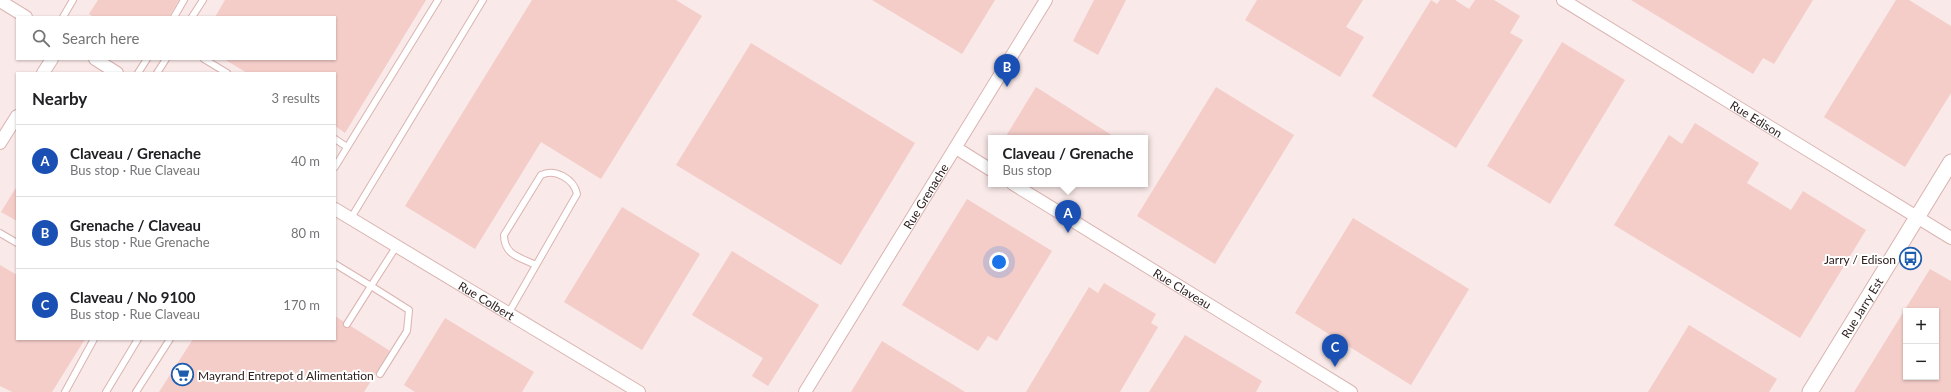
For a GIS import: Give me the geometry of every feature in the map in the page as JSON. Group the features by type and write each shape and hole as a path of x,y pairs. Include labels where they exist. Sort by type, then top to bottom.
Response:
{"street":[{"name":"Rue Grenache","path":"805,392 1046,0"},
{"name":"Rue Edison","path":"1563,0 1951,238"},
{"path":"0,1 24,16"},
{"path":"44,72 51,60"},
{"path":"97,60 116,72"},
{"path":"0,143 16,118"},
{"path":"956,148 988,168"},
{"name":"Rue Jarry Est","path":"1810,392 1951,162"},
{"name":"Rue Claveau","path":"1018,187 1351,392"},
{"name":"Rue Colbert","path":"336,210 639,392"}],"lane":[{"path":"64,16 73,0"},
{"path":"175,16 184,0"},
{"path":"193,16 202,0"},
{"path":"336,165 438,0"},
{"path":"351,218 483,0"},
{"path":"139,72 146,60"},
{"path":"158,72 165,60"},
{"path":"206,60 225,72"},
{"path":"336,140 347,147"},
{"path":"508,314 577,194 572,183 556,172 546,172 541,175 504,235 504,244 508,251 536,265"},
{"path":"0,233 16,242"},
{"path":"347,324 396,247"},
{"path":"336,265 409,310 407,331 380,374"},
{"path":"65,392 93,340"},
{"path":"106,392 137,340"},
{"path":"136,392 169,340"}],"building":[{"path":"98,0 179,0 170,16 92,16 89,14"},
{"path":"225,0 426,0 345,133 336,127 336,72 245,72 226,60 336,60 336,16 216,16"},
{"path":"532,0 676,0 702,16 601,179 541,142 475,249 405,206"},
{"path":"872,0 995,0 962,54"},
{"path":"1094,0 1126,0 1098,55 1073,41"},
{"path":"1257,0 1363,0 1346,27 1364,37 1340,77 1245,20"},
{"path":"1431,0 1437,4 1440,0 1455,0 1469,9 1475,0 1494,0 1520,16 1510,33 1523,40 1456,148 1372,96"},
{"path":"1631,0 1813,0 1774,64 1763,58 1753,74"},
{"path":"1896,0 1909,0 1951,26 1951,93 1905,167 1824,117"},
{"path":"1562,42 1625,80 1550,204 1487,166"},
{"path":"751,43 915,143 841,265 676,165"},
{"path":"1036,87 1111,135 1007,135"},
{"path":"1216,87 1294,135 1215,264 1137,216"},
{"path":"1695,123 1759,163 1747,183 1791,210 1803,191 1866,230 1800,338 1614,225 1669,135 1682,144"},
{"path":"16,188 16,220 1,212"},
{"path":"967,199 1052,251 997,341 988,336 978,351 902,305"},
{"path":"622,207 700,254 642,350 564,302"},
{"path":"1353,218 1469,289 1411,385 1295,313"},
{"path":"732,251 819,305 768,386 752,376 763,358 692,315"},
{"path":"0,265 16,274 16,340 84,340 52,392 12,392 0,386"},
{"path":"1930,269 1951,281 1951,392 1854,392 1903,313 1903,380 1939,380 1939,308 1906,308"},
{"path":"1104,283 1156,314 1151,323 1158,327 1120,392 1026,392 1089,287 1098,293"},
{"path":"336,317 390,351 364,392 159,392 192,340 336,340"},
{"path":"445,318 534,372 522,392 415,392 404,385"},
{"path":"1689,325 1777,379 1769,392 1648,392"},
{"path":"1185,335 1262,381 1256,392 1149,392"},
{"path":"882,341 965,392 851,392"}],"place":[{"name":"Grenache / Claveau","path":"1007,87"},
{"name":"Claveau / Grenache","path":"1068,233"},
{"name":"Jarry / Edison","path":"1911,259"},
{"name":"Claveau / No 9100","path":"1335,367"},
{"name":"Mayrand Entrepot d Alimentation","path":"182,375"}]}
